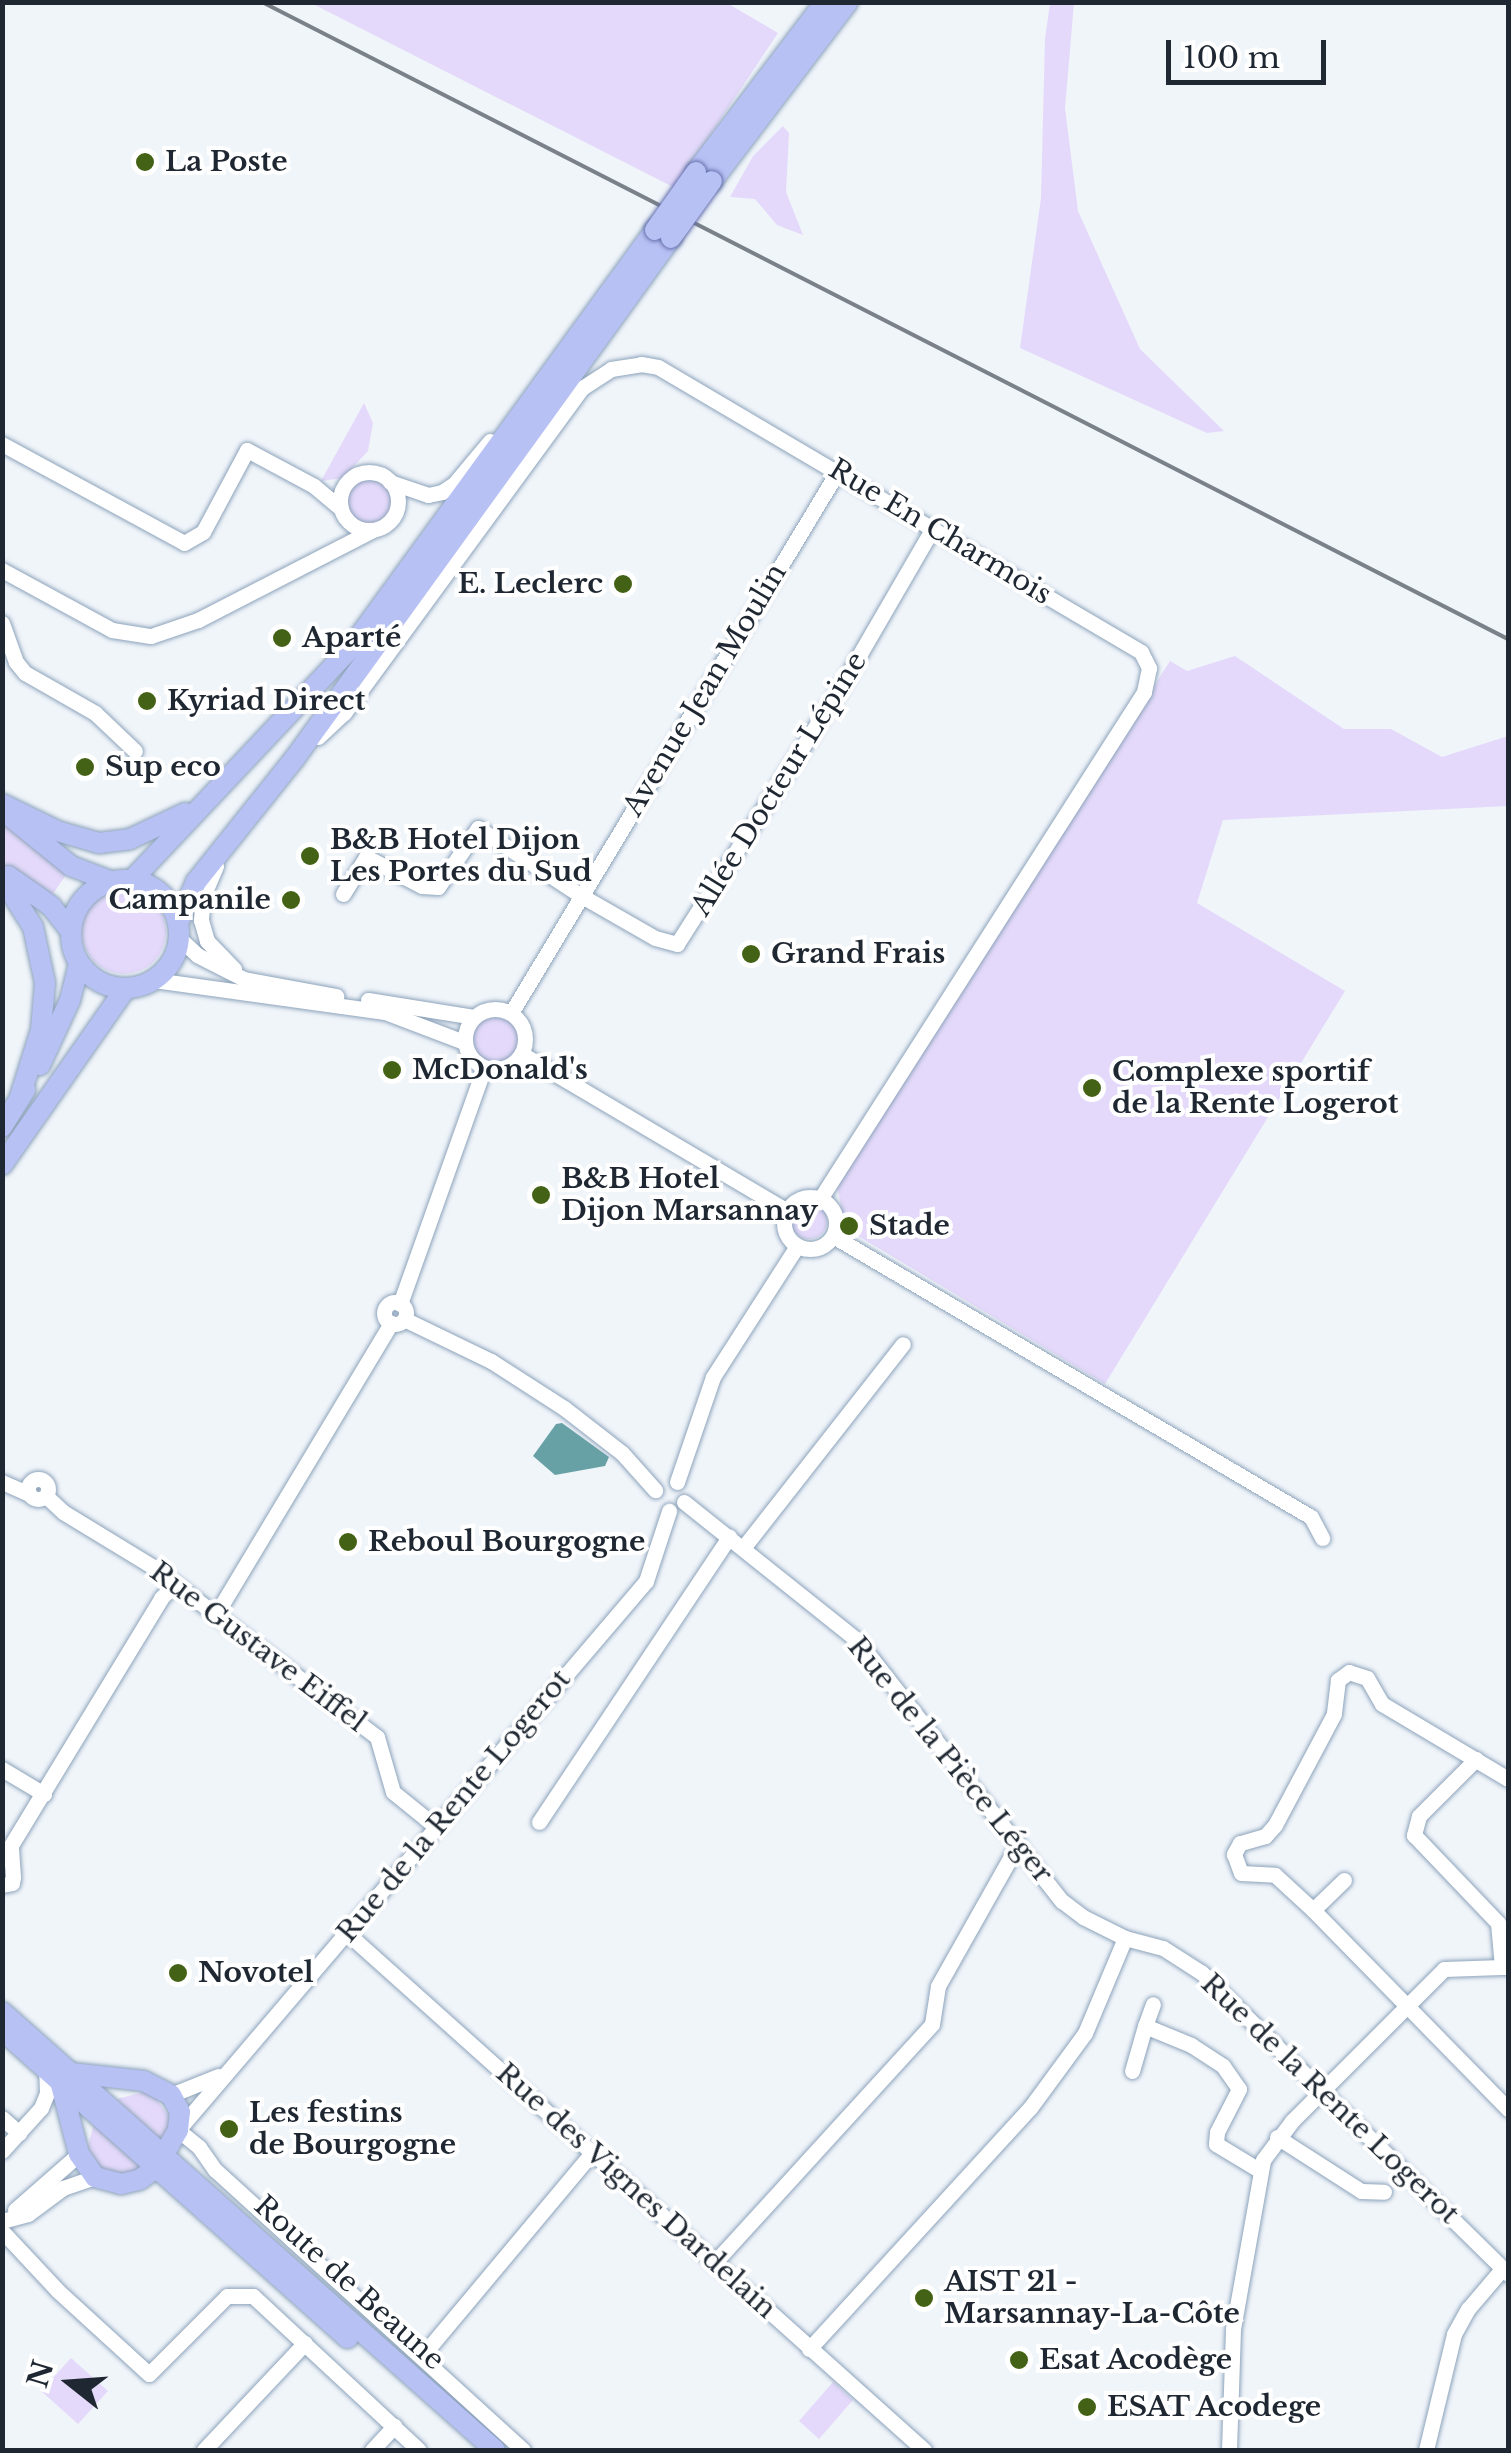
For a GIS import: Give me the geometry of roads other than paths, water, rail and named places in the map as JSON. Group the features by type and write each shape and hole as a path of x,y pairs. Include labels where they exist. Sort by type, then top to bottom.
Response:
{"main road":[{"path":"79,963 99,982 126,988 154,980 166,968 187,897 296,758 825,2"},
{"path":"704,176 848,2"},
{"path":"132,880 363,633 562,359 663,234"},
{"path":"2,807 68,834 113,843 184,813 232,773"},
{"path":"2,807 71,866 110,882 132,880 156,890 178,931"},
{"path":"2,875 50,906 70,930 79,963 70,1000 52,1043 2,1127"},
{"path":"2,875 33,927 45,983 41,1030 20,1098"},
{"path":"70,930 82,900 110,882"},
{"path":"2,1165 126,988"},
{"name":"Route de Beaune","path":"2,2012 59,2075"},
{"name":"Route de Beaune","path":"2,2030 96,2105 154,2168 193,2190 496,2450"},
{"path":"178,2130 154,2168 121,2184 95,2177 79,2147 59,2075 154,2084 171,2095 180,2112 178,2130 193,2190"},
{"path":"79,2147 96,2105 134,2082"},
{"path":"154,2168 193,2190"},
{"name":"Route de Beaune","path":"193,2190 475,2450"}],"street":[{"path":"314,486 346,484 368,472 428,495 454,484 562,359"},
{"name":"Rue En Charmois","path":"296,758 344,713 582,388 610,369 641,364 668,372 1141,652 1149,678 820,1199"},
{"path":"4,447 184,543 203,532 247,450 314,486 357,528 373,530"},
{"name":"Avenue Jean Moulin","path":"512,1013 838,471"},
{"path":"2,570 112,630 151,636 187,625 373,530 395,514 397,496 390,482"},
{"path":"328,553 343,513 346,484"},
{"name":"Allée Docteur Lépine","path":"580,895 655,938 677,944 840,687 933,528"},
{"path":"2,623 16,662 25,673 95,713 136,751"},
{"path":"343,894 366,858 422,886 438,887 478,828 580,895"},
{"path":"228,842 201,908 203,931 215,952 244,979"},
{"path":"178,931 204,959 244,979 474,1017 498,1008 512,1013 526,1038 522,1054 512,1065 498,1070 484,1068 470,1058 464,1042 474,1017"},
{"path":"154,980 385,1012 464,1042"},
{"path":"522,1054 787,1211"},
{"path":"215,1616 398,1315 484,1068"},
{"path":"804,1198 820,1199 835,1214 833,1236 820,1247 797,1246 786,1233 787,1211 804,1198"},
{"path":"833,1236 1311,1516 1322,1538"},
{"path":"676,1482 713,1377 797,1246"},
{"path":"398,1315 491,1361 564,1408 622,1453 655,1490 656,1504 668,1512 684,1502 684,1488 676,1482 662,1482 655,1490"},
{"path":"743,1548 903,1344"},
{"name":"Rue Gustave Eiffel","path":"2,1482 38,1495 153,1567 377,1737 393,1792 436,1826"},
{"name":"Rue de la Pièce Léger","path":"684,1502 857,1640 1062,1901 1083,1918 1132,1939"},
{"name":"Rue de la Rente Logerot","path":"178,2130 646,1581 668,1512"},
{"path":"538,1822 729,1537"},
{"path":"2,1885 12,1883 14,1877 7,1854 161,1598 174,1585"},
{"path":"1508,1779 1382,1704 1362,1674 1343,1675 1336,1686 1334,1714 1275,1825 1266,1836 1240,1844 1234,1854 1241,1872 1275,1875 1314,1910 1508,2110"},
{"path":"1229,2450 1233,2329 1259,2170 1278,2138 1444,1969 1505,1967 1505,1941 1498,1923 1414,1834 1419,1816 1476,1759"},
{"path":"2,1770 44,1794"},
{"path":"714,2263 932,2024 938,1986 1018,1844"},
{"path":"1314,1910 1344,1880"},
{"name":"Rue des Vignes Dardelain","path":"347,1932 924,2450"},
{"path":"809,2349 1030,2108 1085,2034 1132,1939"},
{"name":"Rue de la Rente Logerot","path":"1132,1939 1175,1954 1202,1973 1506,2271"},
{"path":"1132,2071 1153,2004"},
{"path":"1145,2026 1191,2045 1232,2074 1238,2096 1217,2132 1216,2144 1221,2152 1259,2170"},
{"path":"2,2151 42,2108 59,2075"},
{"name":"Rue de la Rente Logerot","path":"171,2095 222,2075"},
{"path":"2,2118 19,2133"},
{"path":"178,2130 199,2148 215,2170 523,2450"},
{"path":"1278,2138 1361,2192 1384,2192"},
{"path":"2,2213 23,2206 79,2147"},
{"path":"422,2356 592,2153"},
{"path":"2,2221 28,2214 63,2188 95,2177"},
{"path":"2,2231 54,2281 58,2291 148,2374 227,2296 248,2295 419,2450"},
{"path":"1426,2450 1454,2334 1468,2309 1506,2271"},
{"path":"204,2450 305,2343"},
{"path":"372,2450 394,2426"}],"water":[{"path":"562,1423 609,1457 605,1466 555,1475 533,1456 556,1424"}],"railway":[{"path":"262,2 1508,639"}],"place":[{"name":"La Poste","path":"145,162"},
{"name":"E. Leclerc","path":"623,584"},
{"name":"Aparté","path":"282,638"},
{"name":"Kyriad Direct","path":"147,701"},
{"name":"Sup eco","path":"85,767"},
{"name":"B&B Hotel Dijon Les Portes du Sud","path":"310,856"},
{"name":"Campanile","path":"291,900"},
{"name":"Grand Frais","path":"751,954"},
{"name":"McDonald's","path":"392,1070"},
{"name":"Complexe sportif de la Rente Logerot","path":"1092,1088"},
{"name":"B&B Hotel Dijon Marsannay","path":"541,1195"},
{"name":"Stade","path":"849,1226"},
{"name":"Reboul Bourgogne","path":"348,1542"},
{"name":"Novotel","path":"178,1973"},
{"name":"Les festins de Bourgogne","path":"229,2129"},
{"name":"AIST 21 - Marsannay-La-Côte","path":"924,2298"},
{"name":"Esat Acodège","path":"1019,2360"},
{"name":"ESAT Acodege","path":"1087,2407"}]}
